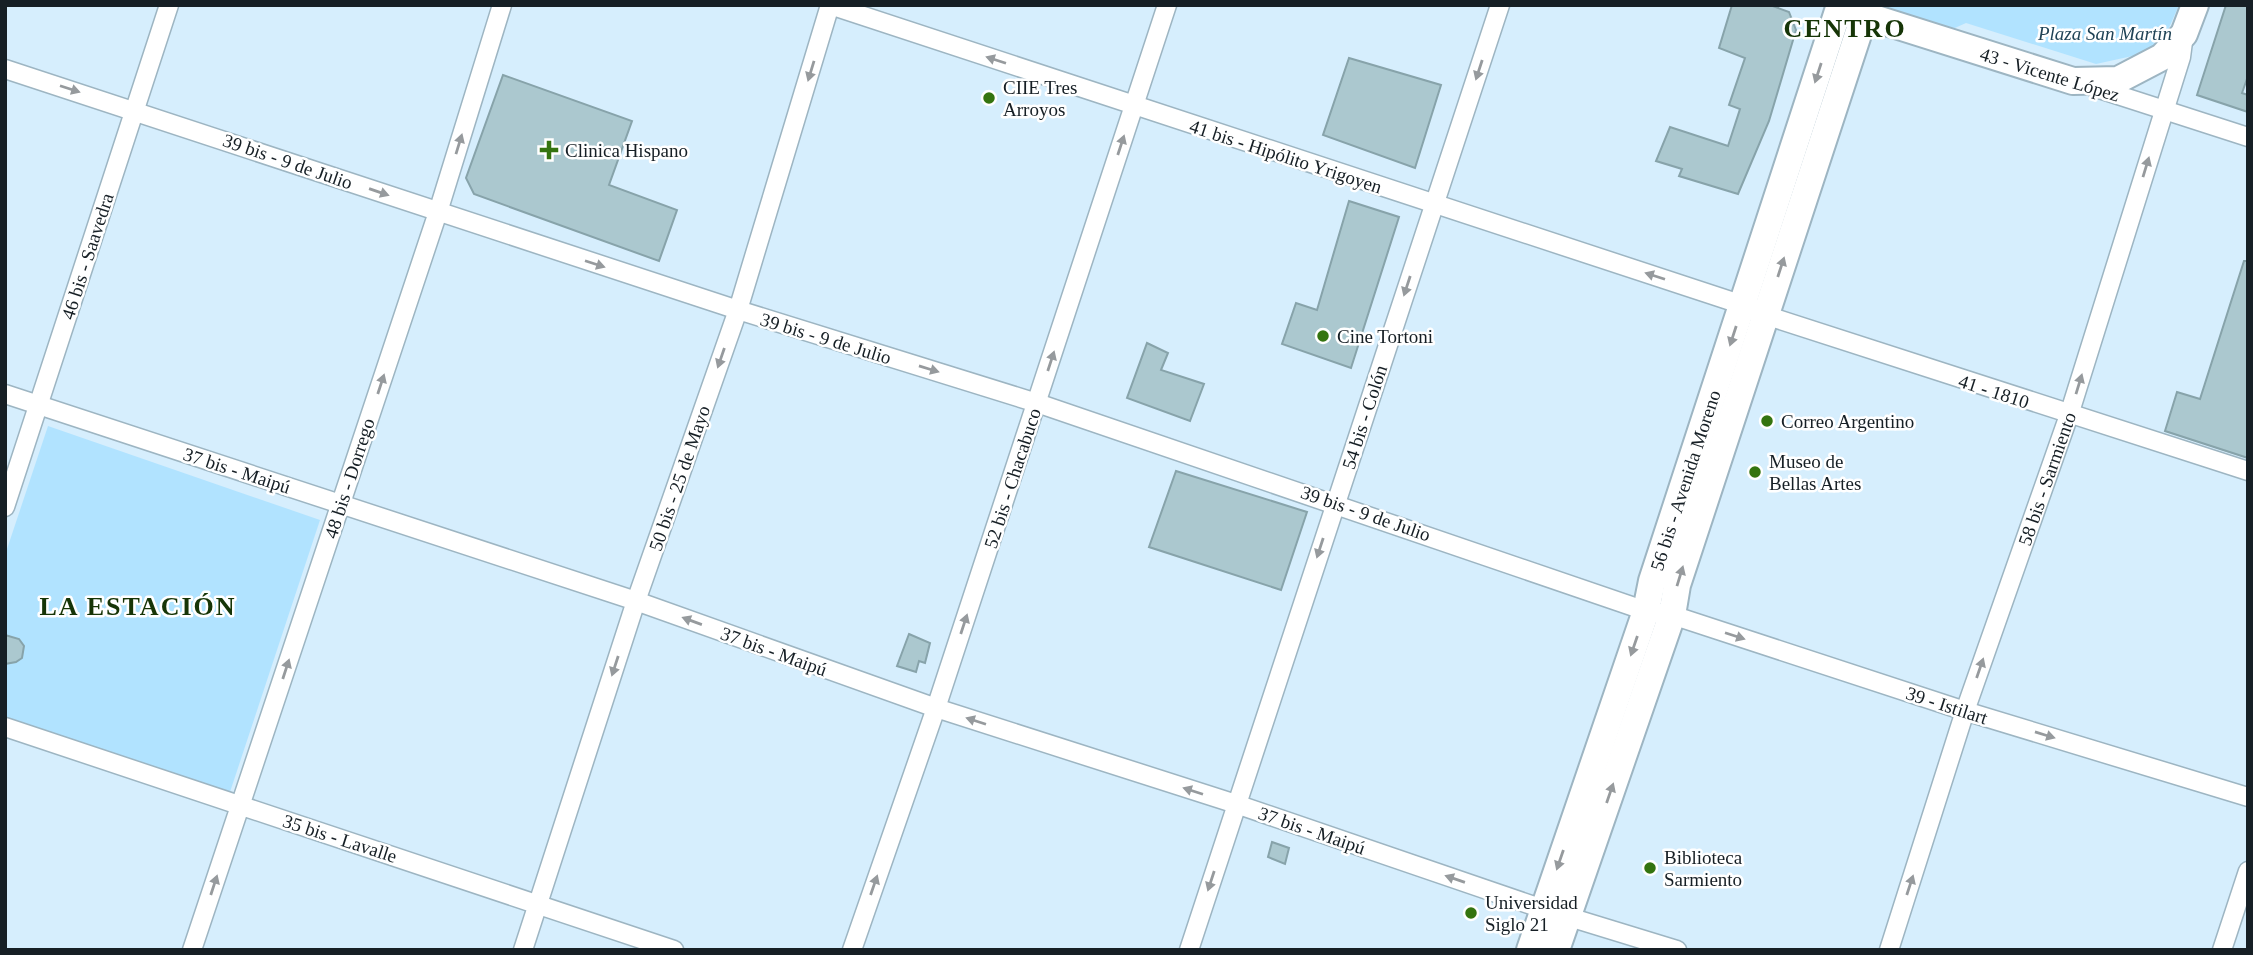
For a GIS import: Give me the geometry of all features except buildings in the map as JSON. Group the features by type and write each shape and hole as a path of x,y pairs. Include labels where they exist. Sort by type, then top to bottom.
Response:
{"main road":[{"name":"58 bis - Sarmiento","path":"2184,34 2195,5"},
{"name":"43 - Vicente López","path":"1847,10 2073,80"},
{"name":"56 bis - Avenida Moreno","path":"1530,950 1555,913 1659,613 1677,584 1754,310 1847,10"},
{"path":"2073,80 2118,80 2134,74 2162,57 2184,34"},
{"name":"56 bis - Avenida Moreno","path":"1555,913 1556,950"}],"street":[{"name":"46 bis - Saavedra","path":"5,507 169,5"},
{"name":"48 bis - Dorrego","path":"192,950 438,212 502,5"},
{"name":"41 bis - Hipólito Yrigoyen","path":"830,5 1754,310"},
{"name":"50 bis - 25 de Mayo","path":"523,950 636,601 738,310 830,5"},
{"name":"52 bis - Chacabuco","path":"852,950 936,708 1167,5"},
{"name":"54 bis - Colón","path":"1189,950 1500,5"},
{"name":"58 bis - Sarmiento","path":"1889,950 1965,711 2069,415 2181,57 2184,34"},
{"name":"39 bis - 9 de Julio","path":"5,69 738,310 1037,403 1659,613"},
{"name":"43 - Vicente López","path":"2073,80 2248,136"},
{"name":"41 - 1810","path":"1754,310 2069,415 2248,471"},
{"name":"37 bis - Maipú","path":"5,394 636,601 936,708 1236,804 1555,913 1676,950"},
{"name":"39 - Istilart","path":"1659,613 1965,711 2248,797"},
{"name":"35 bis - Lavalle","path":"5,727 674,950"},
{"path":"2222,950 2248,871"}],"green space":[{"name":"Plaza San Martín","path":"1876,5 2179,5 2165,37 2156,46 2137,55 2096,64 1966,23 1948,31"},
{"path":"48,426 320,520 230,792 5,717 5,555"}],"place":[{"name":"CIIE Tres Arroyos","path":"989,98"},
{"name":"Clinica Hispano","path":"549,150"},
{"name":"Cine Tortoni","path":"1323,336"},
{"name":"Correo Argentino","path":"1767,421"},
{"name":"Museo de Bellas Artes","path":"1755,472"},
{"name":"Biblioteca Sarmiento","path":"1650,868"},
{"name":"Universidad Siglo 21","path":"1471,913"}],"district":[{"name":"CENTRO","path":"1845,28"},
{"name":"LA ESTACIÓN","path":"138,606"}]}
